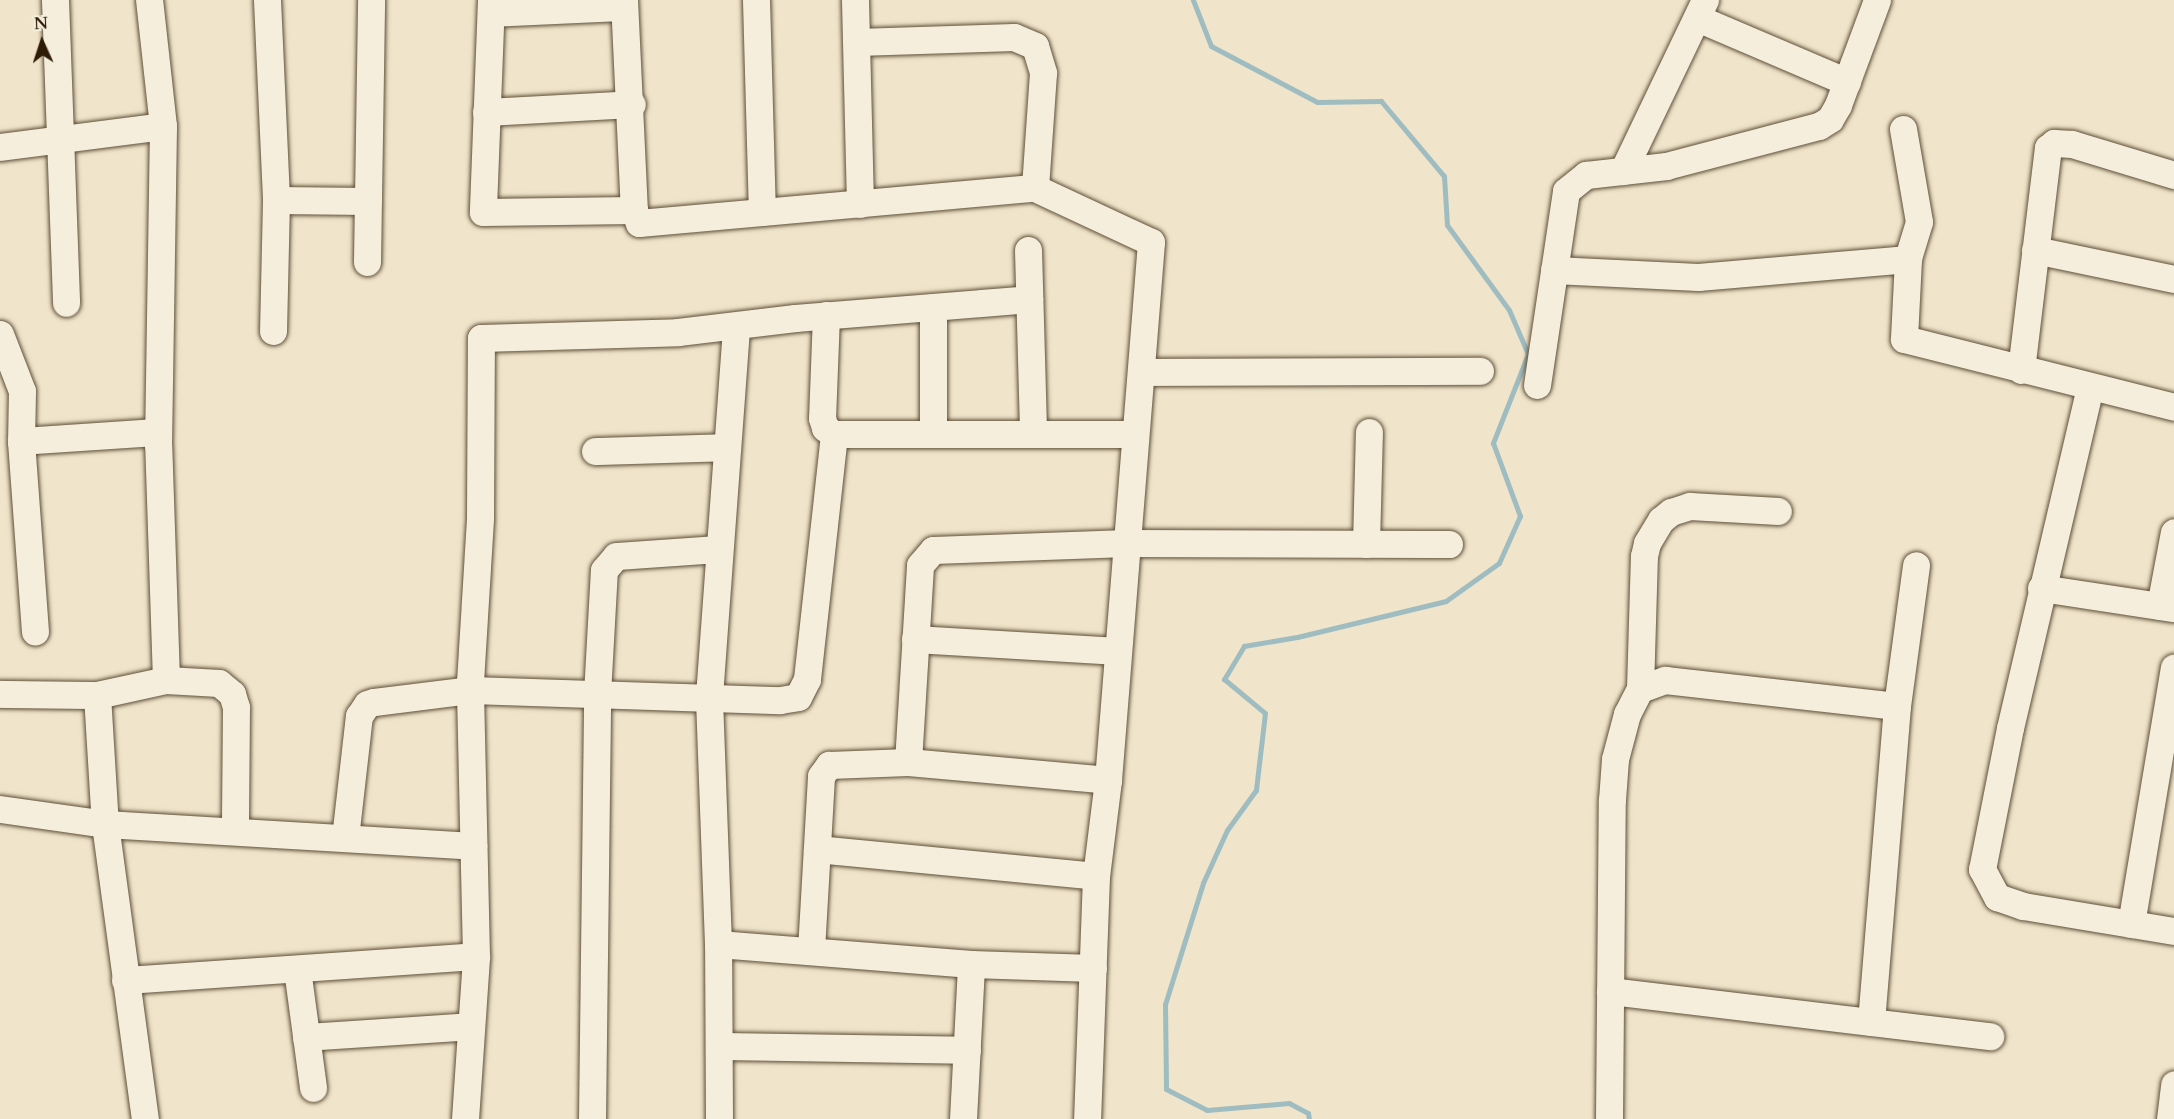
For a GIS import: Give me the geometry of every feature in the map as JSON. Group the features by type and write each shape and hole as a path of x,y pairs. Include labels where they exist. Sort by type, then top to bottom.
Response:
{"street":[{"path":"55,0 57,140 66,303"},
{"path":"149,0 162,126 158,432 166,680"},
{"path":"267,0 276,200 273,332"},
{"path":"367,262 372,0"},
{"path":"756,0 762,212"},
{"path":"855,0 860,204"},
{"path":"1537,385 1566,190 1586,175 1666,166 1819,126 1839,105 1876,0"},
{"path":"634,210 483,212 491,6 624,4 632,104 634,210 639,223 1035,188 1151,242 1108,780 1096,876 1087,1119"},
{"path":"1623,171 1701,9 1847,82"},
{"path":"857,42 1014,37 1035,46 1042,58 1043,73 1035,188"},
{"path":"486,112 632,104"},
{"path":"0,147 162,126"},
{"path":"1903,129 1919,222 1908,259 1904,339 2174,407"},
{"path":"2021,370 2044,163 2051,145 2072,144 2174,176"},
{"path":"276,200 368,201"},
{"path":"1028,250 1033,434"},
{"path":"2035,250 2174,279"},
{"path":"1554,270 1698,277 1908,259"},
{"path":"465,1119 476,956 471,690 480,517 481,338 736,326 826,315 1029,299"},
{"path":"933,307 933,434"},
{"path":"826,315 822,418 825,428 834,434 1136,434"},
{"path":"719,1119 718,944 709,696 736,326"},
{"path":"0,334 7,366 22,391 14,433 35,631"},
{"path":"1141,372 1480,371"},
{"path":"2090,387 2041,588 1982,869 1997,897 2022,906 2174,931"},
{"path":"14,433 158,432"},
{"path":"1366,544 1369,432"},
{"path":"345,838 357,726 364,708 374,702 471,690 789,700 798,697 805,687 834,434"},
{"path":"595,451 726,447"},
{"path":"1609,1119 1615,759 1627,714 1640,689 1644,556 1647,543 1661,520 1671,512 1690,506 1778,511"},
{"path":"2041,588 2167,607 2174,532"},
{"path":"908,762 920,565 933,550 1127,543 1449,544"},
{"path":"592,1119 597,694 606,565 625,555 719,549"},
{"path":"1871,1022 1897,706 1916,565"},
{"path":"915,639 1118,651"},
{"path":"2131,924 2174,668"},
{"path":"0,694 97,695 166,680 219,683 232,694 236,707 235,831"},
{"path":"1640,689 1665,680 1897,706"},
{"path":"97,695 105,824 145,1119"},
{"path":"811,950 821,776 825,767 842,762 908,762 1108,780"},
{"path":"0,809 105,824 473,846"},
{"path":"817,849 1096,876"},
{"path":"718,944 971,964 1093,968"},
{"path":"125,980 476,956"},
{"path":"963,1119 971,964"},
{"path":"297,969 313,1088"},
{"path":"1610,992 1990,1036"},
{"path":"306,1036 471,1026"},
{"path":"718,1046 967,1050"},
{"path":"2170,1119 2174,1084"}],"waterway":[{"path":"1193,0 1211,46 1317,102 1381,101 1444,176 1447,225 1509,310 1528,354 1493,443 1520,516 1499,563 1446,601 1297,637 1244,646 1224,679 1265,713 1256,790 1227,830 1203,883 1165,1004 1166,1089 1207,1110 1289,1103 1308,1113 1309,1119"}]}
